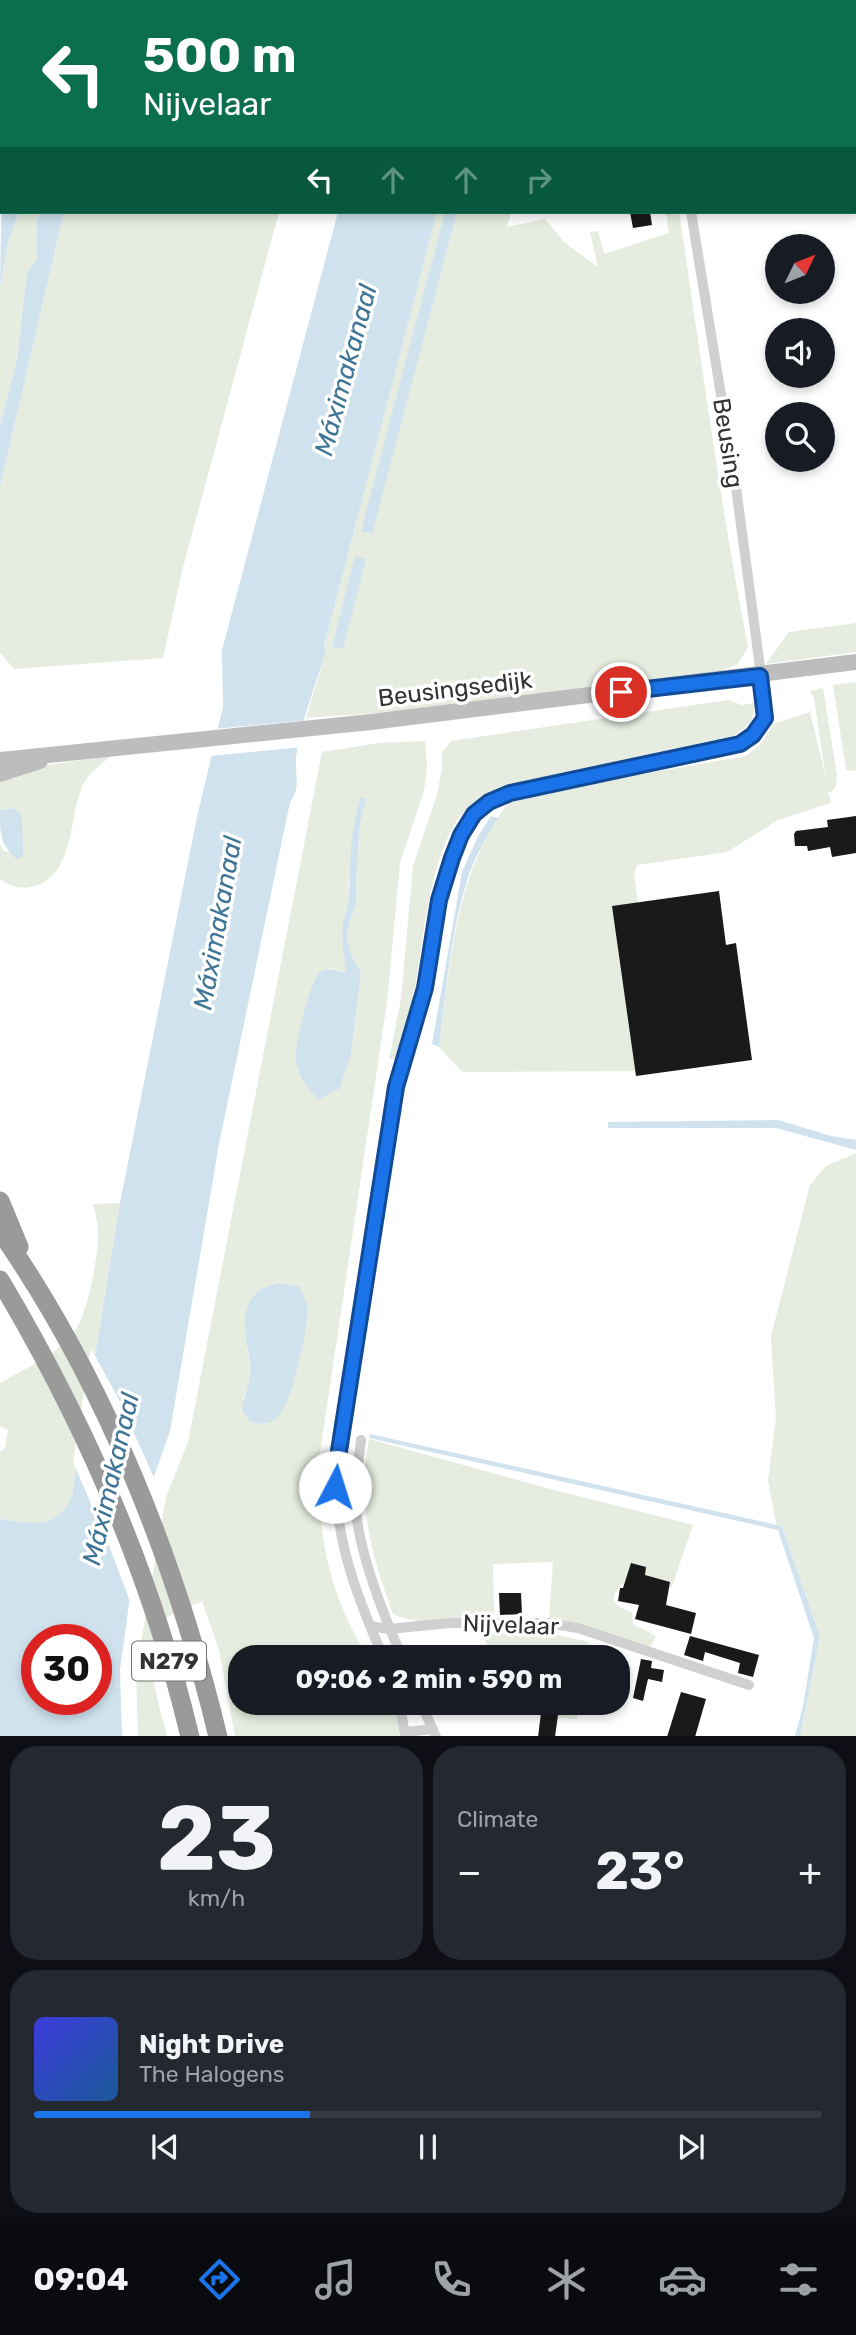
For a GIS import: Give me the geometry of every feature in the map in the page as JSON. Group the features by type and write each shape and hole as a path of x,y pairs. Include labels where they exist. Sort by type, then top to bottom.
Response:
{"highway":[{"name":"N279","path":"0,1200 29,1275"},
{"name":"N279","path":"0,1231 68,1340 113,1432 157,1540 195,1646 218,1736"},
{"name":"N279","path":"0,1280 61,1388 103,1481 148,1599 189,1730"},
{"name":"N279","path":"0,1299 26,1322"}],"street":[{"name":"Beusing","path":"691,214 735,480 760,676"},
{"name":"Beusingsedijk","path":"0,760 371,722 760,676 856,662"},
{"path":"378,1645 351,1576 339,1531 335,1487 396,1087 425,988 439,900 461,835 474,814 489,802 510,793 740,744 753,735 765,718 760,676"},
{"name":"Beusingsedijk","path":"0,774 59,754"},
{"path":"361,1440 355,1500 364,1553 396,1645"},
{"name":"Nijvelaar","path":"370,1626 389,1629 450,1623 548,1623 578,1628 749,1685"},
{"path":"402,1715 405,1734 434,1733 426,1715"}],"shaded area":[{"path":"18,214 40,214 36,221 37,259 27,272 17,360 0,425 0,288 8,242"},
{"path":"64,214 278,214 182,571 163,658 14,669 0,653 0,487"},
{"path":"436,214 444,214 362,531 371,534 456,214 510,214 507,227 545,219 564,242 598,267 590,232 598,231 604,254 669,233 666,214 679,214 720,484 748,647 738,664 712,674 390,712 306,718 326,652 324,646","holes":["355,557 366,559 342,649 332,646"]},
{"path":"856,623 856,652 766,664 789,632"},
{"path":"856,682 856,771 846,770 833,685"},
{"path":"823,688 837,775 836,786 831,793 828,791 831,803 778,820 727,852 637,865 634,874 660,1059 644,1071 462,1072 439,1047 450,961 470,876 494,824 507,805 518,796 746,756 760,745 773,724 810,712 826,779 814,698 810,691"},
{"path":"728,700 742,705 754,703 752,719 733,736 510,784 492,791 463,813 452,829 436,868 411,1005 395,1059 389,1059 401,999 413,866 437,795 442,752 451,741"},
{"path":"425,741 427,767 424,791 400,863 387,1002 320,1453 320,1507 327,1559 343,1609 361,1645 228,1645 228,1698 219,1650 202,1601 170,1616 159,1632 154,1646 153,1676 167,1736 138,1736 136,1671 166,1497 188,1442 322,752 379,743","holes":["363,797 366,800 360,824 357,898 349,925 348,943 361,972 351,1054 340,1088 329,968 347,973 343,925 350,898 348,886","246,1340 266,1424 243,1399 249,1378"]},
{"path":"111,756 84,783 69,842 58,869 48,879 25,888 0,879 0,844 4,851 23,854 20,812 12,808 0,810 0,778 41,766"},
{"path":"856,1153 856,1736 800,1736 820,1637 782,1526 776,1524 768,1480 776,1418 771,1336 810,1185 826,1166"},
{"path":"120,1203 72,1496 58,1515 50,1520 33,1523 0,1519 0,1452 5,1448 8,1430 0,1426 0,1383 56,1350 72,1335 83,1315 96,1255 98,1228 93,1204"},
{"path":"369,1439 693,1525 672,1586 665,1590 630,1577 615,1593 614,1601 617,1605 632,1612 633,1624 656,1636 649,1649 549,1620 553,1562 493,1564 494,1618 430,1622 393,1614 378,1570 368,1528 365,1485"},
{"path":"511,1628 545,1632 589,1642 588,1645 487,1645 480,1629"},
{"path":"231,1715 398,1716 399,1736 235,1736"},
{"path":"538,1715 578,1715 577,1719"}],"water":[{"path":"1,214 18,214 8,242 0,288"},
{"path":"40,214 64,214 0,487 0,425 17,360 27,272 37,259 36,221"},
{"name":"Máximakanaal","path":"337,214 436,214 324,646 326,652 298,746 296,787 290,802 219,1144 170,1431 151,1485 132,1582 120,1670 122,1736 0,1736 0,1519 33,1523 51,1520 72,1496 120,1203 197,817 223,707 222,650"},
{"path":"444,214 456,214 372,534 361,531"},
{"path":"355,556 366,559 343,649 332,647"},
{"path":"363,797 366,800 360,824 357,898 348,931 350,950 361,972 351,1054 340,1088 319,1099 299,1073 296,1062 297,1044 307,1001 320,972 330,969 346,973 343,923 349,900 354,823 360,799"},
{"path":"12,808 20,812 22,818 23,854 17,859 4,844 1,832 0,810"},
{"path":"491,816 498,818 473,865 456,922 439,1047 432,1044 462,872 478,836"},
{"path":"778,1120 831,1136 856,1140 856,1150 776,1128 608,1128 608,1122"},
{"path":"279,1283 300,1287 307,1305 305,1332 298,1366 282,1411 271,1422 255,1423 242,1411 250,1369 245,1317 247,1307 259,1291"},
{"path":"370,1434 782,1526 820,1637 800,1736 795,1736 803,1707 814,1638 778,1530 369,1438"}],"pier":[{"path":"309,720 303,747 208,756 214,729"},
{"path":"91,1348 119,1400 156,1482 132,1607 73,1462"}],"building":[{"path":"630,214 650,214 652,225 633,228"},
{"path":"856,816 856,853 832,857 830,847 808,851 807,846 795,846 796,831 828,827 827,820"},
{"path":"719,891 726,945 736,943 752,1060 636,1076 612,906"},
{"path":"631,1563 646,1567 645,1575 670,1582 666,1605 696,1613 691,1634 635,1619 639,1605 618,1601 620,1588 623,1588"},
{"path":"499,1593 521,1593 522,1614 500,1615"},
{"path":"690,1636 759,1655 753,1677 738,1673 740,1663 705,1652 703,1661 684,1655"},
{"path":"641,1659 652,1661 651,1668 664,1670 662,1682 648,1679 643,1701 633,1698"},
{"path":"681,1692 706,1699 695,1736 667,1736"},
{"path":"541,1715 558,1715 555,1736 538,1736"}],"route":[{"path":"335,1487 396,1087 425,988 439,900 461,835 474,814 489,802 510,793 740,744 760,728 765,718 760,676 621,692"}]}
